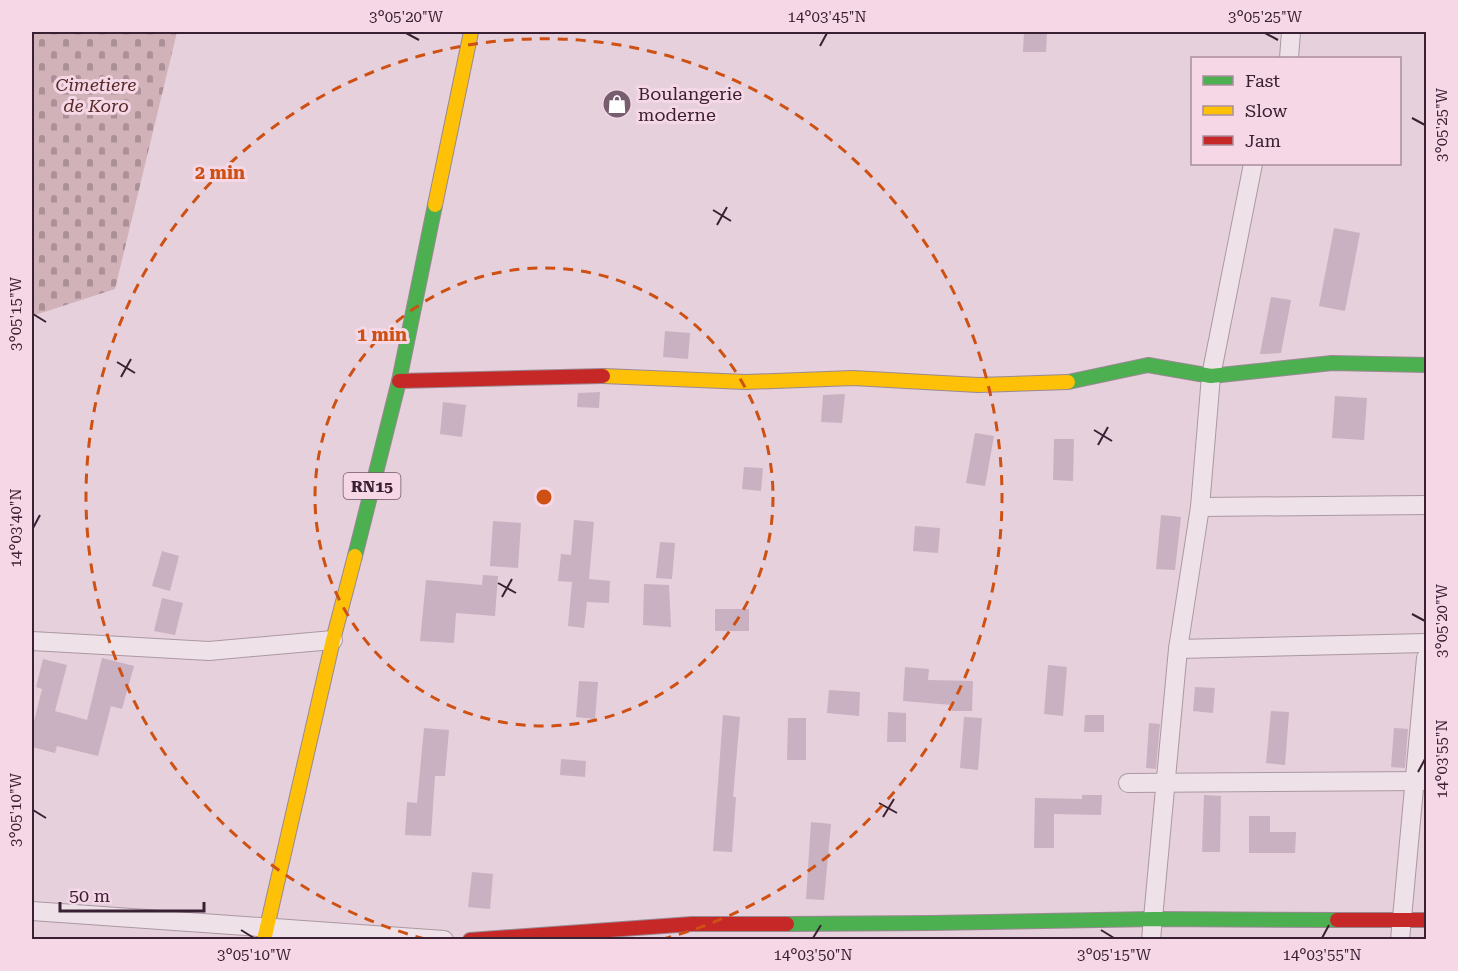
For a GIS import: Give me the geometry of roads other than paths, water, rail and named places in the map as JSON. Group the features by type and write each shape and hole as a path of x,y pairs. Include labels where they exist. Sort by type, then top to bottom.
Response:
{"street":[{"name":"RN15","path":"266,933 333,640 399,381 471,32"},
{"path":"1289,57 1291,32"},
{"path":"1151,939 1178,649 1200,507 1210,376 1253,165"},
{"path":"399,381 613,376 746,382 853,378 978,385 1073,382 1148,365 1210,376 1332,363 1426,365"},
{"path":"1200,507 1426,505"},
{"path":"32,641 209,651 333,640"},
{"path":"1178,649 1426,643"},
{"path":"1400,939 1421,781 1426,658"},
{"path":"1128,783 1421,781"},
{"path":"32,911 266,933 444,939"},
{"path":"470,939 692,924 1154,919 1426,920"}],"place":[{"name":"Boulangerie moderne","path":"617,104"}],"park label":[{"name":"Cimetiere de Koro","path":"96,95"}]}
